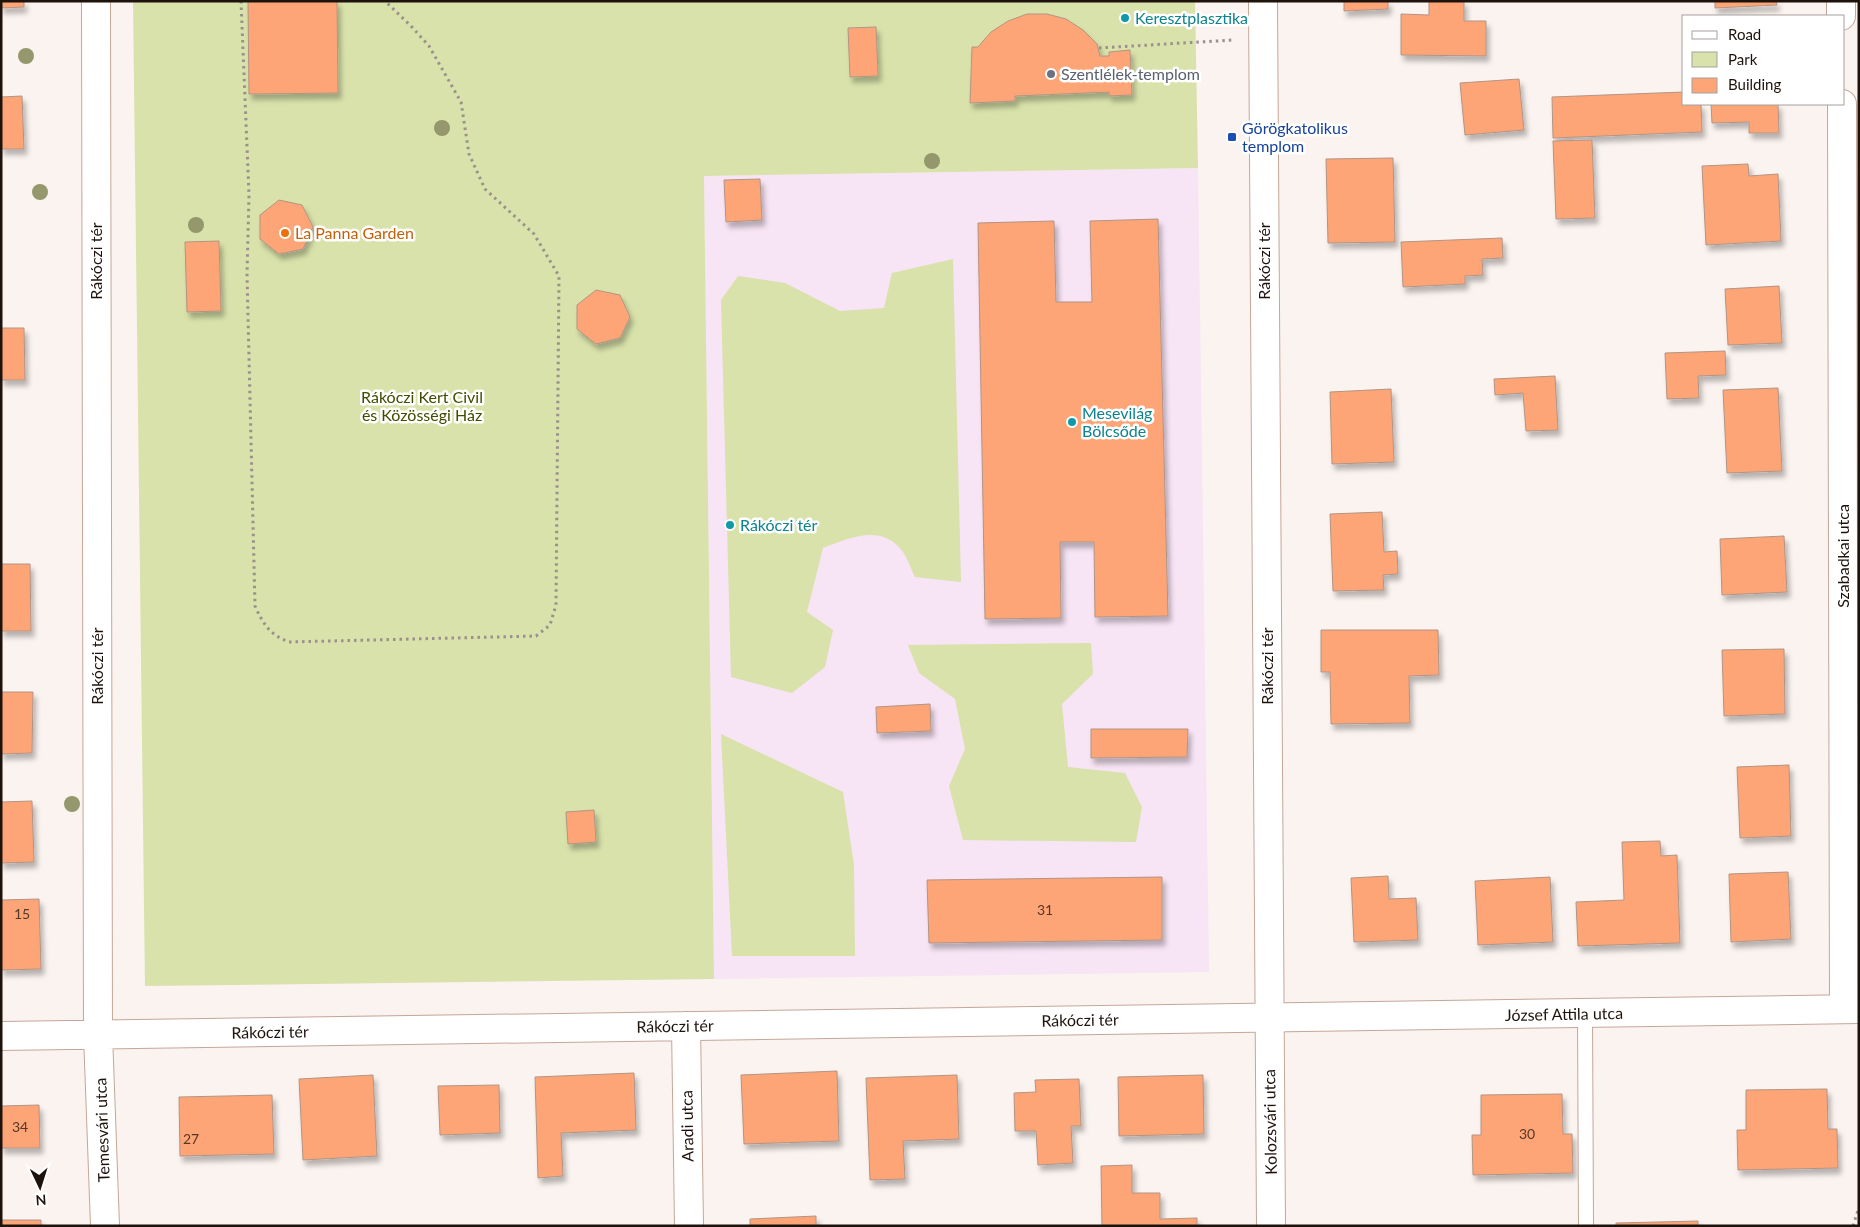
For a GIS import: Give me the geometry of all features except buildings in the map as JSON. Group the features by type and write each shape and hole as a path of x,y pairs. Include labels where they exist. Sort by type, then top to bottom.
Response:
{"street":[{"name":"Rákóczi tér","path":"96,1 98,1034 1269,1018 1263,1"},
{"path":"1841,1 1841,15"},
{"name":"Szabadkai utca","path":"1842,105 1851,1009"},
{"name":"József Attila utca","path":"1269,1018 1851,1009"},
{"name":"Kolozsvári utca","path":"1269,1018 1271,1226"},
{"name":"Aradi utca","path":"686,1026 689,1226"},
{"path":"1,1036 98,1034"},
{"name":"Temesvári utca","path":"98,1034 105,1226"}],"lane":[{"path":"1585,1013 1586,1226"}],"path":[{"path":"241,1 248,195 247,274 255,606 263,624 276,637 289,642 536,636 550,625 556,605 558,276 534,234 486,189 469,154 461,102 429,46 385,1"},
{"path":"1098,48 1263,38"},
{"path":"1853,1226 1859,1207"}],"shaded area":[{"path":"1198,168 1209,972 714,979 704,176"}],"green space":[{"name":"Rákóczi Kert Civil és Közösségi Ház","path":"133,1 1195,1 1198,168 704,176 714,979 145,986"},
{"path":"953,259 961,582 915,577 903,552 895,543 876,535 855,537 823,548 807,612 833,630 825,667 792,693 731,677 721,300 738,276 785,283 840,311 884,308 892,273"},
{"path":"1091,643 1093,674 1062,704 1068,767 1125,773 1142,807 1136,842 963,840 949,786 965,749 955,699 919,673 908,645"},
{"path":"721,734 843,792 854,865 855,956 732,956"}],"place":[{"name":"Keresztplasztika","path":"1125,18"},
{"name":"Szentlélek-templom","path":"1051,74"},
{"name":"Görögkatolikus templom","path":"1232,137"},
{"name":"La Panna Garden","path":"285,233"},
{"name":"Mesevilág Bölcsőde","path":"1072,422"},
{"name":"Rákóczi tér","path":"730,525"}]}
